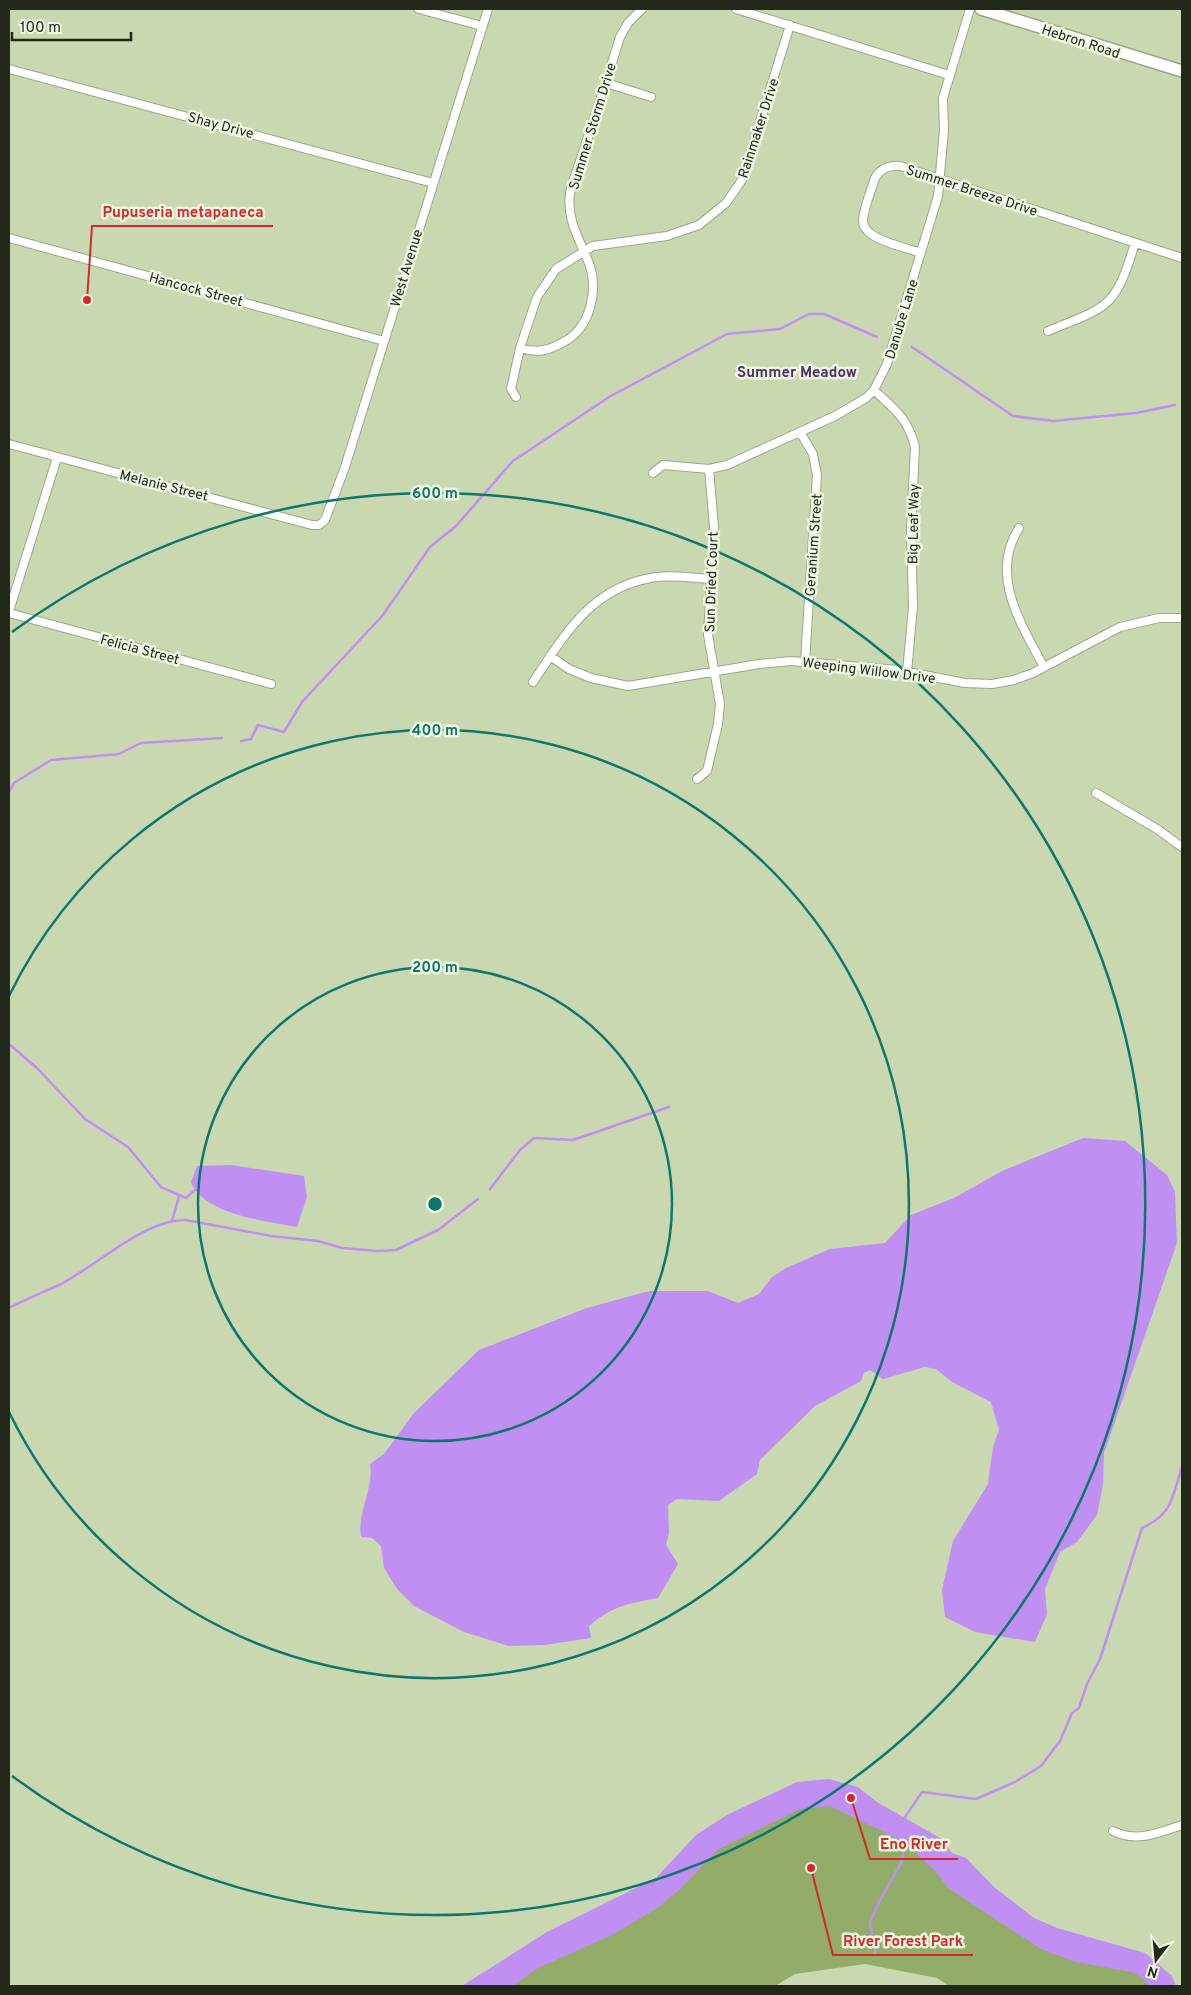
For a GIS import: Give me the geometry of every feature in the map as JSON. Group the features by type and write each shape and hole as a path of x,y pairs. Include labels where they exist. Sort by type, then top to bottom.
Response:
{"street":[{"path":"419,9 482,26"},
{"name":"West Avenue","path":"320,525 325,520 332,506 488,9"},
{"name":"Summer Storm Drive","path":"520,348 532,352 545,352 574,336 585,321 590,308 592,280 590,266 572,228 570,193 620,37 628,22 642,9"},
{"path":"736,9 949,75"},
{"name":"Danube Lane","path":"653,473 663,465 709,468 727,465 835,416 866,398 874,390 887,364 938,196 944,130 943,98 970,9"},
{"name":"Hebron Road","path":"981,9 1182,71"},
{"name":"Rainmaker Drive","path":"516,397 511,389 520,348 537,297 556,269 593,246 667,236 699,225 726,203 742,180 790,25"},
{"name":"Shay Drive","path":"9,68 433,183"},
{"path":"606,83 651,97"},
{"name":"Summer Breeze Drive","path":"921,252 873,237 866,229 864,216 875,178 883,169 900,166 1182,258"},
{"name":"Hancock Street","path":"9,238 384,341"},
{"path":"1048,331 1097,311 1108,303 1121,286 1135,243"},
{"name":"Big Leaf Way","path":"874,390 898,411 912,435 914,447 911,529 913,607 907,672"},
{"name":"Geranium Street","path":"800,432 813,454 817,475 805,661"},
{"name":"Melanie Street","path":"9,444 312,525 320,525"},
{"path":"9,612 57,458"},
{"name":"Sun Dried Court","path":"696,779 707,771 718,724 720,704 708,635 714,527 709,468"},
{"path":"1020,528 1010,542 1009,590 1014,610 1044,667"},
{"path":"533,682 574,621 605,596 632,583 650,578 667,576 712,579"},
{"name":"Felicia Street","path":"9,612 271,684"},
{"name":"Weeping Willow Drive","path":"550,656 569,669 590,678 628,686 775,661 805,661 907,672 965,683 992,684 1014,680 1044,667 1120,627 1159,618 1182,618"},
{"path":"1096,793 1157,829 1182,847"},
{"path":"1113,1831 1126,1838 1137,1838 1182,1825"}],"green space":[{"path":"818,1792 855,1804 1055,1953 1162,1976 1163,1986 949,1986 937,1978 865,1964 795,1974 775,1986 486,1986 625,1911 734,1825"}],"shaded area":[{"path":"1083,1138 1125,1141 1167,1175 1175,1192 1177,1243 1104,1453 1103,1485 1097,1515 1077,1542 1060,1552 1045,1589 1047,1614 1035,1642 975,1632 945,1617 942,1590 953,1541 988,1484 993,1447 999,1430 991,1402 952,1382 936,1369 925,1367 883,1379 870,1370 864,1373 861,1381 815,1406 760,1460 757,1474 719,1501 677,1499 668,1505 669,1533 666,1545 678,1564 658,1598 621,1606 605,1614 589,1626 591,1638 544,1645 509,1646 464,1632 414,1606 397,1589 384,1568 381,1546 372,1538 361,1537 361,1519 370,1482 370,1464 384,1454 414,1413 479,1350 587,1308 649,1291 708,1291 738,1303 759,1294 772,1277 786,1268 830,1249 885,1243 911,1215 954,1198 1002,1171"},
{"path":"230,1165 304,1176 307,1197 297,1227 253,1219 222,1209 198,1193 191,1182 197,1166"},
{"path":"829,1779 858,1787 877,1802 940,1838 952,1853 966,1858 994,1887 1034,1918 1057,1928 1145,1953 1172,1976 1176,1986 1149,1986 1142,1978 1132,1972 1075,1962 1041,1949 948,1888 938,1874 904,1842 830,1806 798,1810 719,1849 678,1891 656,1909 610,1936 538,1968 513,1986 462,1986 547,1932 656,1878 696,1835 727,1815 797,1782"}],"waterway":[{"path":"241,741 251,739 258,725 284,732 302,702 383,615 430,547 456,526 513,461 609,397 727,334 780,329 809,314 824,314 877,337"},
{"path":"912,347 1013,416 1053,421 1136,413 1175,405"},
{"path":"9,792 14,783 51,760 119,754 141,743 222,738"},
{"path":"9,1044 37,1068 85,1119 128,1147 161,1187 186,1198 195,1190"},
{"path":"490,1189 520,1150 534,1138 573,1140 669,1107"},
{"path":"172,1221 179,1196"},
{"path":"9,1308 61,1284 138,1235 170,1222 186,1220 271,1236 318,1241 342,1248 378,1251 396,1250 438,1230 478,1199"},
{"path":"903,1820 922,1792 976,1799 1015,1782 1041,1766 1060,1741 1072,1713 1079,1708 1087,1684 1100,1659 1142,1528 1160,1517 1170,1504 1182,1467"},
{"path":"875,1954 870,1922 902,1861 904,1840"}],"place":[{"name":"Pupuseria metapaneca","path":"87,300"},
{"name":"Eno River","path":"851,1798"},
{"name":"River Forest Park","path":"811,1868"}],"district":[{"name":"Summer Meadow","path":"797,372"}]}
